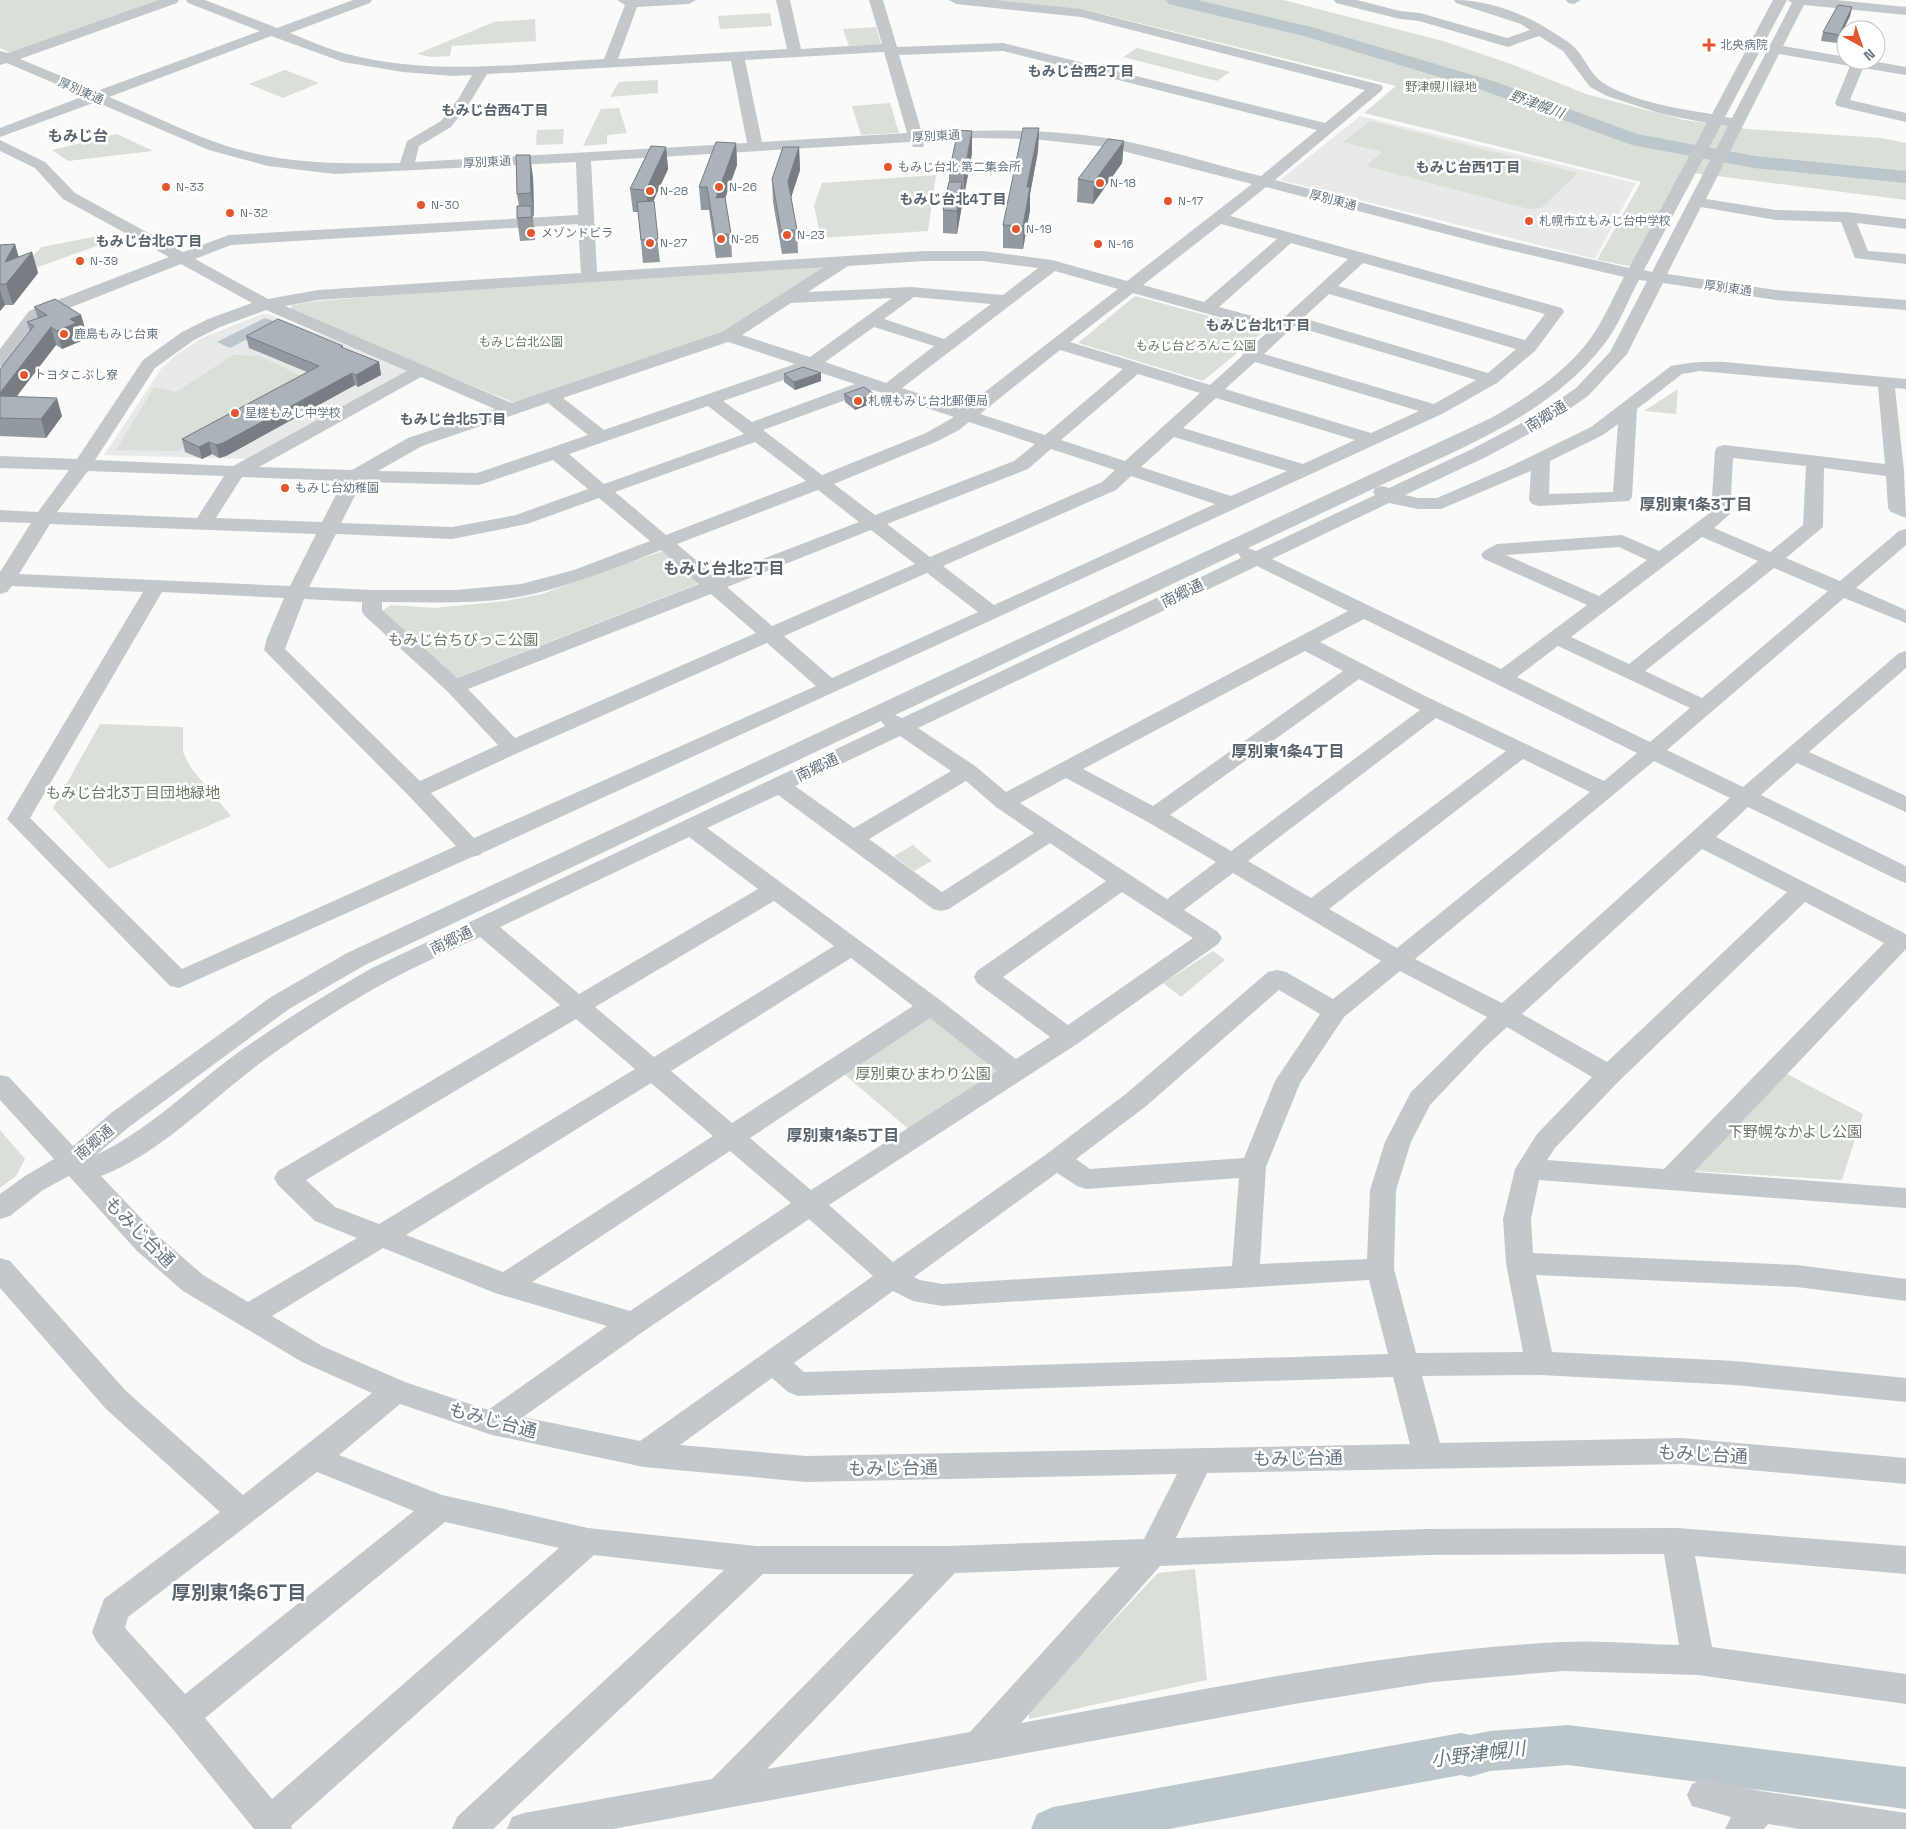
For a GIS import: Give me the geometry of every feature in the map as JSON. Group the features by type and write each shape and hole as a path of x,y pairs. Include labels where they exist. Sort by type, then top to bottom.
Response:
{"street":[{"path":"2,60 172,0"},
{"path":"193,0 343,58 370,64 453,72 794,52 1003,47 1328,128"},
{"path":"0,133 365,0"},
{"path":"609,64 628,2 689,0"},
{"path":"783,0 794,52"},
{"path":"876,0 917,140"},
{"path":"2,582 156,586 372,596 456,596 522,590 581,574 662,541 819,483 932,437 953,426 1260,185 1376,88 1081,13 956,0"},
{"path":"1341,0 1400,15 1420,17 1508,43 1541,30"},
{"path":"1461,0 1526,20 1568,48 1595,84 1612,93 1712,125 1735,129"},
{"name":"南郷通","path":"70,1162 120,1120 280,1003 356,959 1493,425 1544,395 1575,368 1594,346 1632,279 1780,0"},
{"path":"1798,0 1906,11"},
{"name":"南郷通","path":"70,1162 94,1168 146,1140 244,1061 332,1001 381,974 1388,496 1543,419 1582,392 1618,354 1735,129 1798,0"},
{"path":"322,3 338,10"},
{"path":"1888,9 1898,5 1906,5"},
{"path":"1775,50 1836,60"},
{"path":"737,56 755,146"},
{"name":"厚別東通","path":"2,60 199,151 254,168 328,176 917,140"},
{"path":"1886,68 1906,71"},
{"path":"406,167 412,144 446,124 465,99 482,70"},
{"path":"1855,70 1842,103 1906,118"},
{"name":"厚別東通","path":"89,100 214,147 268,161 335,169 584,160 755,146 917,140 1025,140 1076,144 1119,152 1260,185 1483,248 1632,279 1772,302 1906,313"},
{"path":"0,145 40,165 69,196 266,304 513,410"},
{"path":"584,160 589,278"},
{"path":"1697,202 1776,215 1847,217 1906,224"},
{"path":"1847,217 1861,255 1906,259"},
{"path":"0,361 35,315 229,240 586,218"},
{"path":"156,586 18,819 179,980 472,850 1436,410 1492,379 1529,347 1556,312 1218,218"},
{"path":"1207,308 1288,238"},
{"path":"2,582 149,364 188,336 214,323 266,304 318,295 924,256 983,256 1052,265 1207,308 1286,325 1492,379"},
{"path":"417,791 512,747 1109,486 1172,430 1250,355 1286,325 1359,258"},
{"path":"472,850 417,791 274,650 277,638 297,592 355,476 415,442 728,336 844,261"},
{"path":"0,516 452,534 520,520 603,491 754,432 880,387 946,345 1052,265"},
{"name":"厚別東通","path":"1655,283 1906,305"},
{"path":"1327,288 1529,347"},
{"path":"787,298 911,292 1007,300"},
{"path":"0,462 479,479 812,364 911,292"},
{"path":"872,320 946,345"},
{"path":"728,336 1232,502"},
{"path":"1057,344 1371,439"},
{"path":"1250,355 1436,410"},
{"path":"1367,484 1388,496 1410,503 1428,505 1441,503 1541,459 1597,431 1677,370 1700,366 1906,384"},
{"path":"454,687 1021,466 1136,367"},
{"path":"202,525 237,471 421,370"},
{"path":"1886,382 1898,508 1906,512"},
{"path":"551,397 601,436"},
{"path":"710,399 926,565 992,613"},
{"path":"1541,459 1539,500 1622,497 1628,407"},
{"path":"1172,430 1303,470"},
{"path":"1503,678 1720,514 1724,451 1895,471"},
{"path":"556,453 662,541 830,687"},
{"path":"1630,673 1813,527 1815,462"},
{"path":"1700,529 1906,616"},
{"path":"1244,1276 1253,1167 1288,1081 1335,1012 1606,791 1906,535"},
{"path":"1602,604 1492,555 1504,548 1622,541 1661,559"},
{"path":"1233,547 1906,875"},
{"path":"372,596 372,612 454,687 512,747"},
{"path":"1004,802 1364,612"},
{"path":"1557,638 1704,707"},
{"path":"1306,643 1357,671 1434,709 1522,749 1606,791"},
{"path":"1428,1455 1380,1270 1382,1190 1398,1142 1420,1099 1475,1042 1794,753 1906,657"},
{"path":"1154,816 1357,671"},
{"path":"1168,910 1434,709"},
{"path":"492,1423 634,1322 810,1204 1068,1038 1210,938 1004,802 967,771 881,712"},
{"path":"1313,910 1522,749"},
{"path":"1794,753 1902,798"},
{"path":"1065,769 1154,816 1398,960 1505,1016 1609,1075"},
{"path":"853,839 967,771"},
{"path":"779,785 941,902 1050,833"},
{"path":"690,827 931,1006 1015,1072"},
{"path":"1671,1179 1900,941 1700,838"},
{"path":"1068,1038 986,977 1122,881"},
{"path":"634,1322 505,1285 325,1214 287,1178 774,890"},
{"path":"1540,1363 1520,1263 1517,1219 1528,1169 1546,1141 1609,1075 1802,891"},
{"path":"482,925 810,1204 891,1276 913,1290 942,1295 1244,1276 1380,1270"},
{"path":"248,1316 384,1236 851,947"},
{"path":"644,1454 891,1276 1057,1160 1136,1100 1270,974 1335,1012"},
{"path":"505,1285 931,1006"},
{"name":"もみじ台通","path":"0,1084 70,1162 147,1243 186,1277 312,1354 396,1391 492,1423 644,1454 806,1470 1428,1455 1682,1451 1906,1472"},
{"path":"1057,1160 1086,1179 1253,1167"},
{"path":"0,1209 34,1183 70,1162"},
{"path":"1528,1169 1906,1198"},
{"path":"1520,1263 1798,1276 1906,1290"},
{"path":"0,1269 116,1400 242,1513"},
{"path":"773,1361 798,1384 1404,1365 1540,1363 1735,1373 1906,1390"},
{"path":"396,1391 314,1458 115,1609 108,1632 183,1716 272,1826 588,1541"},
{"path":"314,1458 440,1508 588,1541 756,1560 948,1560 1425,1542 1677,1541 1906,1560"},
{"path":"978,1746 1153,1552 1199,1460"},
{"path":"183,1716 440,1508"},
{"path":"1677,1541 1698,1660"},
{"path":"469,1829 756,1560"},
{"path":"722,1792 948,1560"},
{"path":"524,1829 1294,1689 1433,1667 1564,1656 1698,1660 1906,1689"},
{"path":"1704,1795 1752,1818 1906,1829"}],"shaded area":[{"name":"札幌市立もみじ台中学校","path":"1360,116 1636,183 1595,259 1280,180"},
{"name":"星槎もみじ中学校","path":"262,314 268,314 415,371 253,459 104,455 161,369 176,355 202,338"},
{"path":"265,318 279,323 230,348 217,342"}],"green space":[{"path":"0,0 168,0 13,54 0,48"},
{"name":"野津幌川緑地","path":"981,0 1283,0 1443,41 1511,64 1586,94 1684,120 1747,129 1881,138 1906,143 1906,200 1685,172 1641,256 1629,266 1597,260 1641,182 1364,113 1396,86 1086,10"},
{"path":"770,13 772,26 720,29 718,16"},
{"path":"535,19 536,41 452,46 450,56 431,57 417,54 494,22"},
{"path":"876,27 881,44 849,46 843,29"},
{"path":"1137,48 1230,72 1217,81 1123,57"},
{"path":"285,70 319,83 283,98 249,84"},
{"path":"658,80 658,93 610,97 619,82"},
{"path":"890,103 899,133 861,135 852,106"},
{"path":"619,108 627,133 607,135 607,144 583,146 601,109"},
{"path":"1370,121 1578,173 1541,208 1529,209 1366,166 1382,152 1343,142"},
{"path":"564,129 563,144 536,145 537,130"},
{"path":"117,134 153,151 68,161 52,150"},
{"path":"936,175 928,231 821,238 814,206 822,183"},
{"path":"98,236 108,242 35,268 26,262 42,247"},
{"name":"もみじ台北公園","path":"839,264 727,336 515,403 289,311 292,305 318,301 525,284"},
{"name":"もみじ台どろんこ公園","path":"1135,296 1264,331 1203,381 1078,343"},
{"path":"233,355 260,356 303,377 302,385 179,451 116,450 154,387 176,392"},
{"path":"1678,389 1676,414 1644,411"},
{"name":"もみじ台ちびっこ公園","path":"662,551 700,583 456,678 382,611 391,605 434,608 506,601 542,594"},
{"name":"もみじ台北3丁目団地緑地","path":"100,724 183,727 183,752 191,768 231,816 109,869 53,808"},
{"path":"913,845 932,861 914,871 894,856"},
{"path":"1213,951 1225,960 1181,997 1163,983"},
{"name":"厚別東ひまわり公園","path":"932,1016 1005,1070 912,1132 844,1074"},
{"name":"下野幌なかよし公園","path":"1785,1073 1863,1114 1842,1180 1693,1171"},
{"path":"0,1130 25,1159 16,1176 0,1188"},
{"path":"1195,1569 1207,1680 1029,1719 1029,1710 1158,1573"}],"building":[{"path":"1838,5 1852,7 1846,20 1836,20 1836,34 1823,32"},
{"path":"1023,128 1039,128 1027,187 1030,187 1023,226 1003,225"},
{"path":"958,130 972,131 964,173 949,173"},
{"path":"1108,139 1124,141 1094,182 1078,179"},
{"path":"716,142 736,143 716,198 725,197 731,234 715,235 707,187 699,187"},
{"path":"651,146 666,147 646,190 630,189"},
{"path":"783,147 799,147 788,181 797,230 781,231 772,179"},
{"path":"516,155 530,155 531,193 517,194"},
{"path":"949,182 962,182 957,211 943,210"},
{"path":"654,201 658,239 641,240 637,202"},
{"path":"517,206 531,206 532,217 517,218"},
{"path":"15,244 5,262 32,252 6,284 0,284 0,245"},
{"path":"55,299 81,315 70,319 76,323 57,331 51,327 0,393 0,369 34,326 27,322 47,315 34,307"},
{"path":"278,319 379,362 356,375 352,373 223,443 216,445 209,442 199,447 182,439 319,366 246,336"},
{"path":"803,367 821,373 794,382 784,374"},
{"path":"864,387 874,394 855,401 844,394"},
{"path":"0,396 57,398 41,419 0,418"}],"waterway":[{"name":"野津幌川","path":"1175,0 1309,32 1489,86 1632,139 1754,162 1906,177"},
{"name":"小野津幌川","path":"1053,1829 1461,1754 1470,1756 1490,1751 1568,1745 1906,1788"}],"place":[{"name":"北央病院","path":"1709,45"},
{"name":"もみじ台北 第二集会所","path":"888,167"},
{"name":"N-18","path":"1100,183"},
{"name":"N-33","path":"166,187"},
{"name":"N-26","path":"719,187"},
{"name":"N-28","path":"650,191"},
{"name":"N-17","path":"1168,201"},
{"name":"N-30","path":"421,205"},
{"name":"N-32","path":"230,213"},
{"name":"札幌市立もみじ台中学校","path":"1529,221"},
{"name":"N-19","path":"1016,229"},
{"name":"メゾンドビラ","path":"531,233"},
{"name":"N-23","path":"787,235"},
{"name":"N-25","path":"721,239"},
{"name":"N-27","path":"650,243"},
{"name":"N-16","path":"1098,244"},
{"name":"N-39","path":"80,261"},
{"name":"鹿島もみじ台東","path":"64,334"},
{"name":"トヨタこぶし寮","path":"24,375"},
{"name":"札幌もみじ台北郵便局","path":"858,401"},
{"name":"星槎もみじ中学校","path":"235,413"},
{"name":"もみじ台幼稚園","path":"285,488"}],"district":[{"name":"もみじ台西2丁目","path":"1081,71"},
{"name":"もみじ台西4丁目","path":"495,110"},
{"name":"もみじ台","path":"78,135"},
{"name":"もみじ台西1丁目","path":"1468,167"},
{"name":"もみじ台北4丁目","path":"953,199"},
{"name":"もみじ台北6丁目","path":"149,241"},
{"name":"もみじ台北1丁目","path":"1258,325"},
{"name":"もみじ台北5丁目","path":"453,419"},
{"name":"厚別東1条3丁目","path":"1696,504"},
{"name":"もみじ台北2丁目","path":"724,568"},
{"name":"厚別東1条4丁目","path":"1288,751"},
{"name":"厚別東1条5丁目","path":"843,1135"},
{"name":"厚別東1条6丁目","path":"239,1592"}]}
